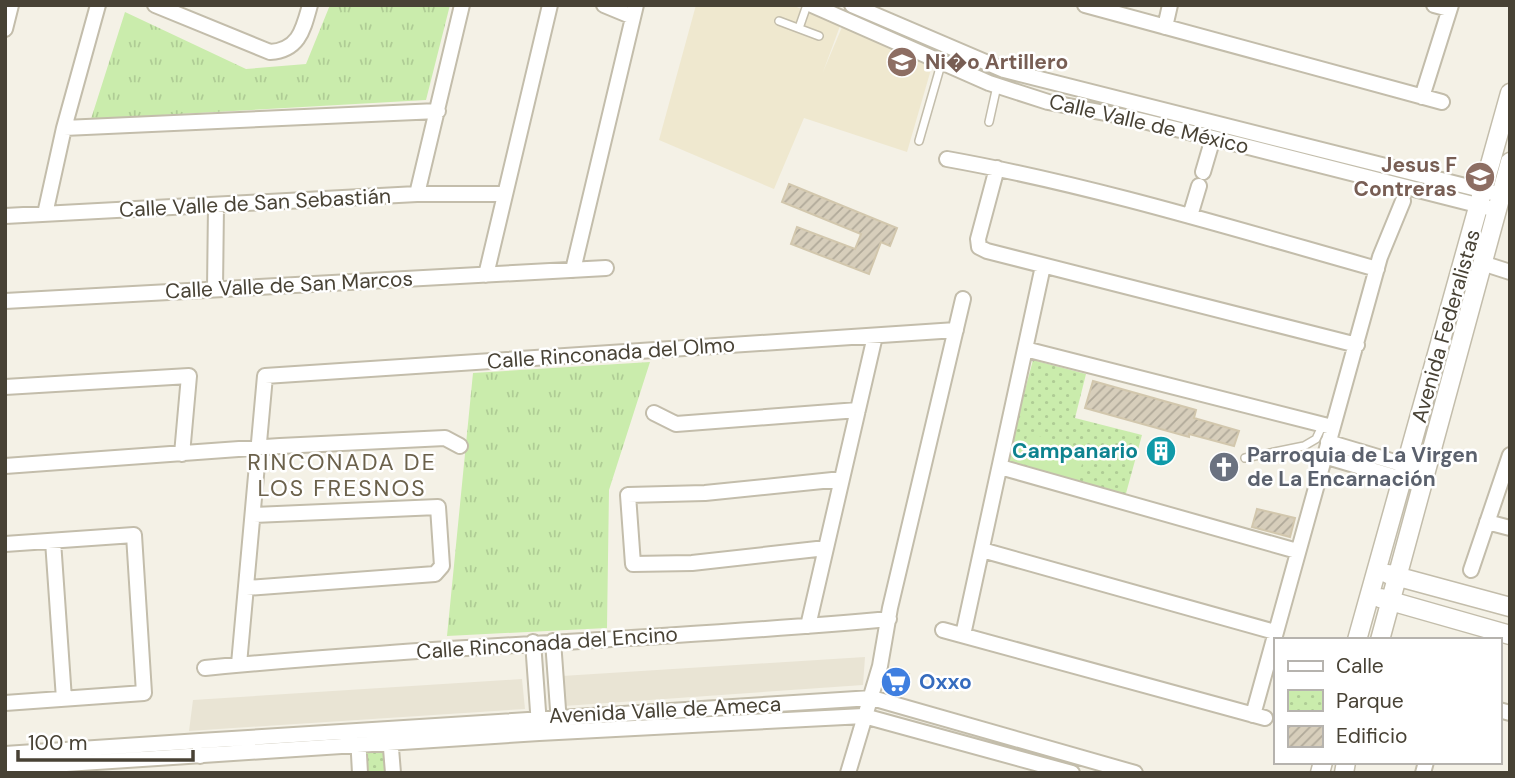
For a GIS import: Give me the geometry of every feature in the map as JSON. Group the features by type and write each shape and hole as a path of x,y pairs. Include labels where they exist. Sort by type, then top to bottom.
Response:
{"street":[{"path":"5,29 11,5"},
{"path":"45,214 64,128 98,5"},
{"path":"155,5 270,52 281,51 301,37 310,5"},
{"path":"417,194 462,5"},
{"path":"486,275 550,5"},
{"path":"573,270 634,11 604,5"},
{"name":"Calle Valle de México","path":"810,5 997,86 1048,102 1131,118 1490,200"},
{"name":"Calle Valle de México","path":"852,5 1004,71 1135,102 1490,200"},
{"path":"1085,5 1442,102"},
{"path":"1164,27 1170,5"},
{"path":"1422,97 1450,7 1434,5"},
{"name":"Avenida Federalistas","path":"1381,638 1482,263 1490,200 1510,93"},
{"path":"1131,118 1135,102"},
{"path":"64,128 438,111"},
{"path":"1190,216 1213,138"},
{"path":"947,159 997,168 1379,263"},
{"name":"Avenida Federalistas","path":"1358,638 1404,472 1490,200 1510,162"},
{"path":"997,168 978,239 979,247 987,251 1357,345"},
{"name":"Calle Valle de San Sebastián","path":"5,216 417,194 505,194"},
{"path":"943,630 1259,717 1275,632 1326,449 1327,426 1357,345 1379,263 1403,201"},
{"path":"215,289 216,206"},
{"path":"1482,263 1510,272"},
{"path":"963,635 1043,266"},
{"name":"Calle Valle de San Marcos","path":"5,301 606,268"},
{"path":"848,773 864,716 872,698 963,299"},
{"name":"Calle Rinconada del Olmo","path":"259,449 265,376 956,330"},
{"path":"808,626 875,335"},
{"path":"1025,349 1327,426"},
{"path":"5,387 189,376 182,454"},
{"path":"654,413 676,424 858,410"},
{"path":"5,466 445,438 460,446"},
{"path":"239,664 259,449"},
{"path":"1326,449 1423,478"},
{"path":"1471,570 1510,455"},
{"path":"1000,467 1297,551"},
{"path":"826,548 692,563 633,564 628,495 705,494 842,479"},
{"path":"246,588 435,574 442,566 440,510 435,506 253,515"},
{"path":"1487,522 1510,528"},
{"path":"5,544 134,535 144,694 5,703"},
{"path":"53,541 64,699"},
{"path":"982,550 1275,632"},
{"path":"1377,570 1510,607"},
{"path":"1370,596 1510,635"},
{"name":"Calle Rinconada del Encino","path":"205,668 533,642 888,619"},
{"path":"553,641 559,732"},
{"path":"533,642 540,733"},
{"name":"Avenida Valle de Ameca","path":"5,768 358,730 872,698 1136,773"},
{"name":"Avenida Valle de Ameca","path":"200,748 358,746 540,733 864,716 1072,773"},
{"path":"389,728 393,773"},
{"path":"358,730 360,773"},
{"path":"5,754 200,748"}],"lane":[{"path":"799,28 810,5"},
{"path":"779,21 819,36"},
{"path":"919,141 942,61"},
{"path":"989,122 997,86"},
{"path":"1245,458 1304,446 1316,439 1327,426"}],"shaded area":[{"path":"696,5 792,5 840,26 823,72 842,27 932,66 907,152 804,118 774,189 659,140"},
{"path":"865,657 863,685 564,706 562,676"},
{"path":"522,679 525,709 189,731 193,700"}],"green space":[{"path":"330,5 450,5 426,100 91,119 125,12 246,69 306,64"},
{"path":"1033,360 1086,374 1075,418 1142,435 1125,497 1005,465"},
{"path":"650,362 609,490 607,628 447,636 473,373"},
{"path":"1028,433 1086,449 1078,479 1019,463"},
{"path":"390,749 393,773 363,773 362,752"}],"building":[{"path":"789,184 897,228 890,246 881,242 869,274 791,244 797,227 855,249 861,234 782,202"},
{"path":"1093,381 1196,410 1194,418 1239,431 1234,446 1189,434 1189,437 1085,408"},
{"path":"1257,509 1295,518 1290,537 1252,527"},
{"name":"Oxxo","path":"889,669 909,674 904,694 883,689"}],"place":[{"name":"Ni�o Artillero","path":"902,62"},
{"name":"Jesus F Contreras","path":"1480,177"},
{"name":"Campanario","path":"1161,451"},
{"name":"Parroquia de La Virgen de La Encarnación","path":"1224,467"},
{"name":"Oxxo","path":"896,682"}],"district":[{"name":"RINCONADA DE LOS FRESNOS","path":"342,475"}]}
